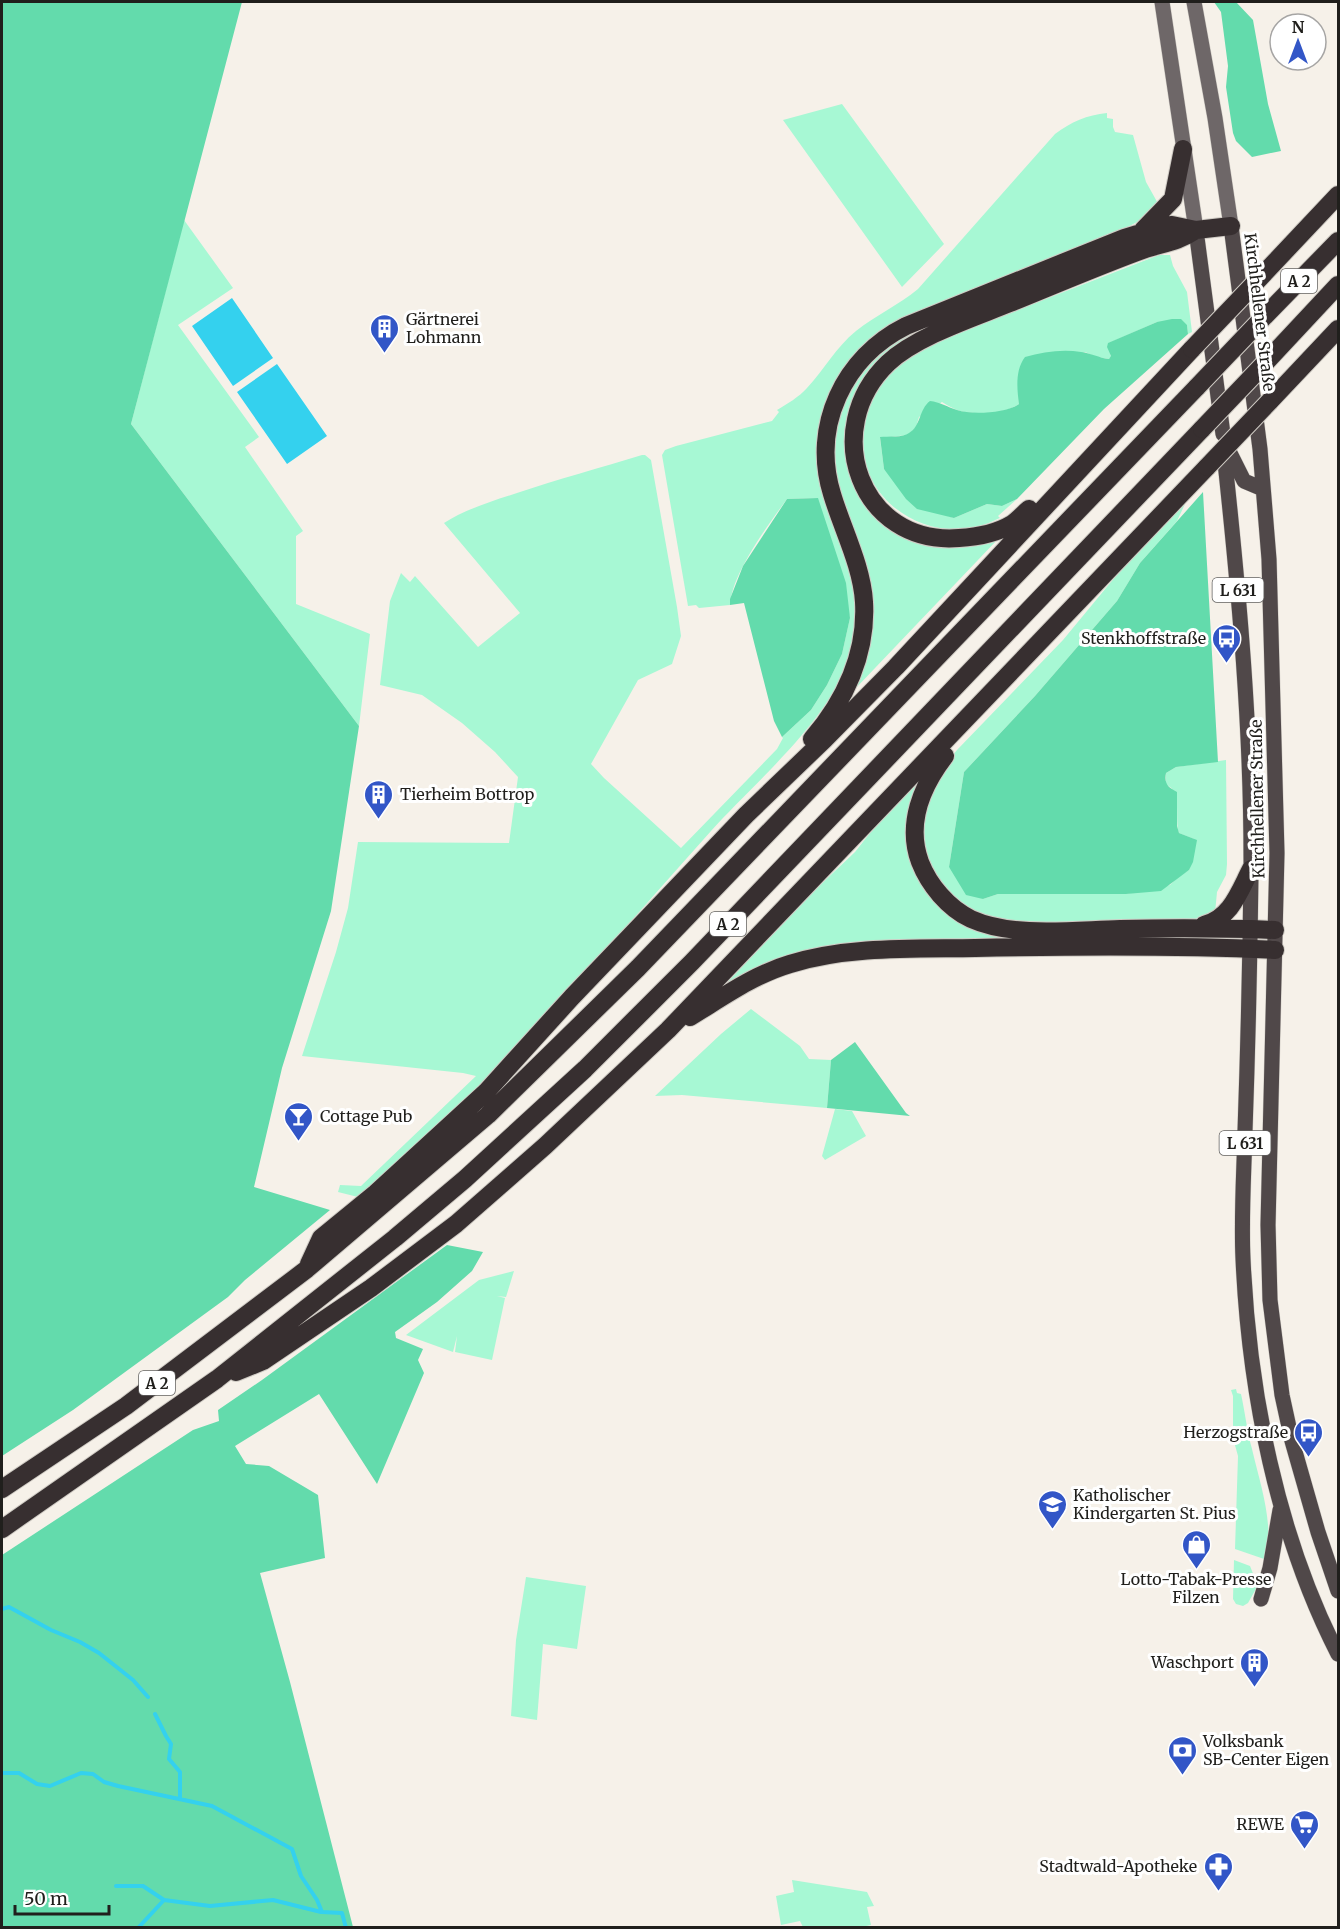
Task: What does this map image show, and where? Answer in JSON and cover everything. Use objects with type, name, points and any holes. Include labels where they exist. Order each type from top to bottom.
[{"type":"highway","points":[[1141,233],[1173,199],[1183,149]]},
{"type":"highway","points":[[307,1269],[321,1238],[376,1193],[486,1092],[572,997],[746,815],[896,667],[1338,195]]},
{"type":"highway","points":[[746,815],[820,730],[856,668],[862,644],[865,624],[861,581],[831,492],[826,470],[828,430],[833,406],[845,381],[880,342],[894,332],[999,287],[1163,226],[1172,225],[1196,230],[1230,226]]},
{"type":"highway","points":[[1103,445],[1011,525],[967,538],[944,540],[922,536],[902,527],[884,514],[870,498],[861,482],[856,463],[854,430],[856,416],[876,376],[889,362],[908,348],[970,319],[1139,251],[1183,239],[1196,230]]},
{"type":"highway","name":"A 2","points":[[2,1489],[126,1406],[307,1269],[488,1115],[639,968],[1338,240]]},
{"type":"highway","name":"A 2","points":[[2,1529],[217,1379],[422,1216],[585,1069],[822,827],[1338,285]]},
{"type":"highway","points":[[217,1379],[263,1361],[371,1288],[446,1231],[545,1146],[668,1030],[1338,330]]},
{"type":"highway","points":[[999,686],[990,708],[946,754],[935,769],[918,808],[915,833],[918,854],[927,876],[945,900],[972,919],[1016,929],[1044,931],[1196,928],[1275,930]]},
{"type":"highway","points":[[1196,928],[1215,922],[1228,912],[1251,869]]},
{"type":"highway","points":[[668,1030],[746,982],[767,972],[832,954],[894,950],[1110,945],[1275,950]]},
{"type":"main road","points":[[1162,2],[1223,434]]},
{"type":"main road","name":"Kirchhellener Straße","points":[[1194,2],[1215,118],[1230,226],[1260,449],[1257,487],[1269,559],[1277,853],[1268,1225],[1270,1300],[1282,1395],[1292,1441],[1318,1532],[1338,1591]]},
{"type":"main road","name":"Kirchhellener Straße","points":[[1257,487],[1240,475],[1227,452],[1244,665],[1251,869],[1243,1256],[1250,1357],[1281,1504],[1312,1598],[1338,1654]]},
{"type":"main road","points":[[1261,1599],[1270,1568],[1281,1504]]},
{"type":"green space","points":[[2,2],[242,2],[131,424],[359,726],[331,911],[282,1068],[254,1187],[330,1210],[245,1280],[228,1297],[73,1410],[2,1456]]},
{"type":"green space","points":[[1214,2],[1236,2],[1253,20],[1268,104],[1281,151],[1252,157],[1236,141],[1226,87],[1228,66],[1221,12]]},
{"type":"green space","points":[[842,104],[944,244],[902,287],[783,120]]},
{"type":"green space","points":[[1107,113],[1107,118],[1113,119],[1115,132],[1133,135],[1146,182],[1160,207],[1152,214],[1109,237],[895,326],[825,412],[853,578],[857,619],[854,646],[845,672],[814,721],[711,831],[554,1008],[456,1111],[362,1198],[338,1192],[340,1185],[361,1186],[476,1076],[302,1056],[348,908],[358,842],[509,843],[518,777],[495,752],[462,723],[422,695],[380,685],[390,601],[401,573],[410,582],[415,576],[478,647],[520,613],[444,523],[479,506],[548,483],[642,455],[651,460],[681,636],[672,664],[638,680],[591,764],[681,848],[777,749],[782,737],[811,710],[827,685],[842,654],[850,618],[817,498],[787,499],[744,564],[732,592],[730,605],[699,608],[696,605],[688,606],[662,455],[665,450],[676,446],[772,421],[779,412],[777,410],[804,391],[849,337],[918,289],[1055,134],[1080,120]]},
{"type":"green space","points":[[184,220],[233,288],[178,325],[259,437],[245,447],[303,531],[296,536],[296,604],[370,634],[359,726],[131,424]]},
{"type":"green space","points":[[1159,255],[1170,255],[1173,266],[1187,292],[1192,332],[1188,334],[1187,325],[1157,322],[1109,343],[1111,357],[1109,359],[1085,352],[1018,376],[1019,404],[1006,410],[974,413],[960,411],[942,402],[919,417],[916,427],[908,435],[880,438],[884,469],[948,516],[954,518],[987,504],[1002,506],[1017,499],[998,516],[1000,518],[965,529],[944,529],[924,524],[905,515],[890,503],[877,488],[867,470],[862,450],[862,429],[877,388],[894,368],[918,353],[966,330]]},
{"type":"green space","points":[[957,312],[920,334],[847,427],[890,524],[998,539],[855,689],[865,655],[836,489],[833,440],[846,394],[869,362],[898,339]]},
{"type":"green space","points":[[1181,319],[1187,325],[1188,334],[1104,409],[1017,499],[1002,506],[987,504],[954,518],[917,509],[906,499],[884,469],[880,437],[909,433],[916,426],[926,404],[930,401],[971,412],[998,411],[1013,407],[1019,404],[1018,374],[1025,357],[1046,352],[1067,351],[1109,359],[1111,356],[1107,347],[1108,343],[1157,322]]},
{"type":"green space","points":[[1203,492],[1218,762],[1176,767],[1166,773],[1167,785],[1177,792],[1179,833],[1197,840],[1193,862],[1189,870],[1161,891],[1126,894],[998,894],[983,899],[966,895],[949,867],[964,772],[1035,696],[1117,601],[1140,563]]},
{"type":"green space","points":[[818,498],[846,583],[850,618],[842,654],[827,685],[811,710],[782,737],[774,721],[744,603],[730,605],[730,599],[743,566],[787,499]]},
{"type":"green space","points":[[1185,504],[1177,521],[1140,563],[1117,601],[1035,696],[964,772],[949,867],[983,899],[998,894],[1126,894],[1170,885],[1189,870],[1194,839],[1179,833],[1175,794],[1166,784],[1166,773],[1176,767],[1226,760],[1227,864],[1226,875],[1217,892],[1215,913],[1192,920],[1031,924],[985,918],[947,893],[924,853],[923,812],[947,762],[957,750],[1063,640],[1125,565]]},
{"type":"green space","points":[[919,780],[909,842],[968,924],[1215,933],[1214,942],[1126,937],[873,944],[719,989],[797,907],[855,852],[885,814]]},
{"type":"green space","points":[[751,1009],[800,1046],[809,1059],[831,1060],[827,1108],[682,1095],[655,1096],[721,1034]]},
{"type":"green space","points":[[855,1042],[910,1116],[827,1108],[831,1060]]},
{"type":"green space","points":[[835,1109],[852,1111],[866,1136],[825,1160],[822,1156]]},
{"type":"green space","points":[[447,1245],[483,1252],[472,1271],[437,1302],[395,1332],[396,1338],[423,1349],[418,1360],[424,1373],[377,1484],[319,1394],[235,1446],[246,1464],[269,1466],[318,1495],[325,1558],[260,1573],[353,1927],[2,1927],[2,1555],[193,1430],[219,1421],[218,1410]]},
{"type":"green space","points":[[514,1271],[506,1297],[497,1296],[505,1298],[492,1360],[455,1352],[457,1336],[453,1352],[406,1335],[479,1280]]},
{"type":"green space","points":[[1236,1389],[1237,1393],[1241,1394],[1265,1504],[1268,1531],[1267,1560],[1235,1549],[1238,1456],[1233,1438],[1231,1390]]},
{"type":"green space","points":[[1234,1560],[1250,1566],[1257,1587],[1248,1603],[1243,1606],[1236,1604],[1233,1599]]},
{"type":"green space","points":[[526,1577],[586,1586],[577,1649],[543,1644],[537,1720],[511,1716],[516,1640]]},
{"type":"green space","points":[[792,1880],[867,1892],[874,1906],[867,1907],[871,1925],[857,1928],[803,1927],[800,1921],[781,1925],[776,1896],[794,1892]]},
{"type":"water","points":[[232,298],[273,358],[233,386],[192,326]]},
{"type":"water","points":[[277,364],[327,436],[287,464],[237,392]]},
{"type":"waterway","points":[[2,1609],[9,1607],[99,1653],[133,1680],[148,1697]]},
{"type":"waterway","points":[[155,1714],[171,1744],[169,1759],[180,1772],[180,1798]]},
{"type":"waterway","points":[[2,1773],[19,1773],[37,1784],[50,1786],[81,1773],[93,1774],[104,1782],[118,1786],[212,1806],[292,1849],[301,1876],[322,1912],[342,1913],[346,1928]]},
{"type":"waterway","points":[[116,1886],[143,1886],[164,1900]]},
{"type":"waterway","points":[[138,1928],[164,1900],[210,1906],[273,1900],[321,1912]]},
{"type":"place","name":"Gärtnerei Lohmann","points":[[385,354]]},
{"type":"place","name":"Stenkhoffstraße","points":[[1227,664]]},
{"type":"place","name":"Tierheim Bottrop","points":[[379,820]]},
{"type":"place","name":"Cottage Pub","points":[[299,1142]]},
{"type":"place","name":"Herzogstraße","points":[[1309,1458]]},
{"type":"place","name":"Katholischer Kindergarten St. Pius","points":[[1052,1530]]},
{"type":"place","name":"Lotto-Tabak-Presse Filzen","points":[[1196,1570]]},
{"type":"place","name":"Waschport","points":[[1255,1688]]},
{"type":"place","name":"Volksbank SB-Center Eigen","points":[[1182,1776]]},
{"type":"place","name":"REWE","points":[[1305,1850]]},
{"type":"place","name":"Stadtwald-Apotheke","points":[[1218,1892]]}]
